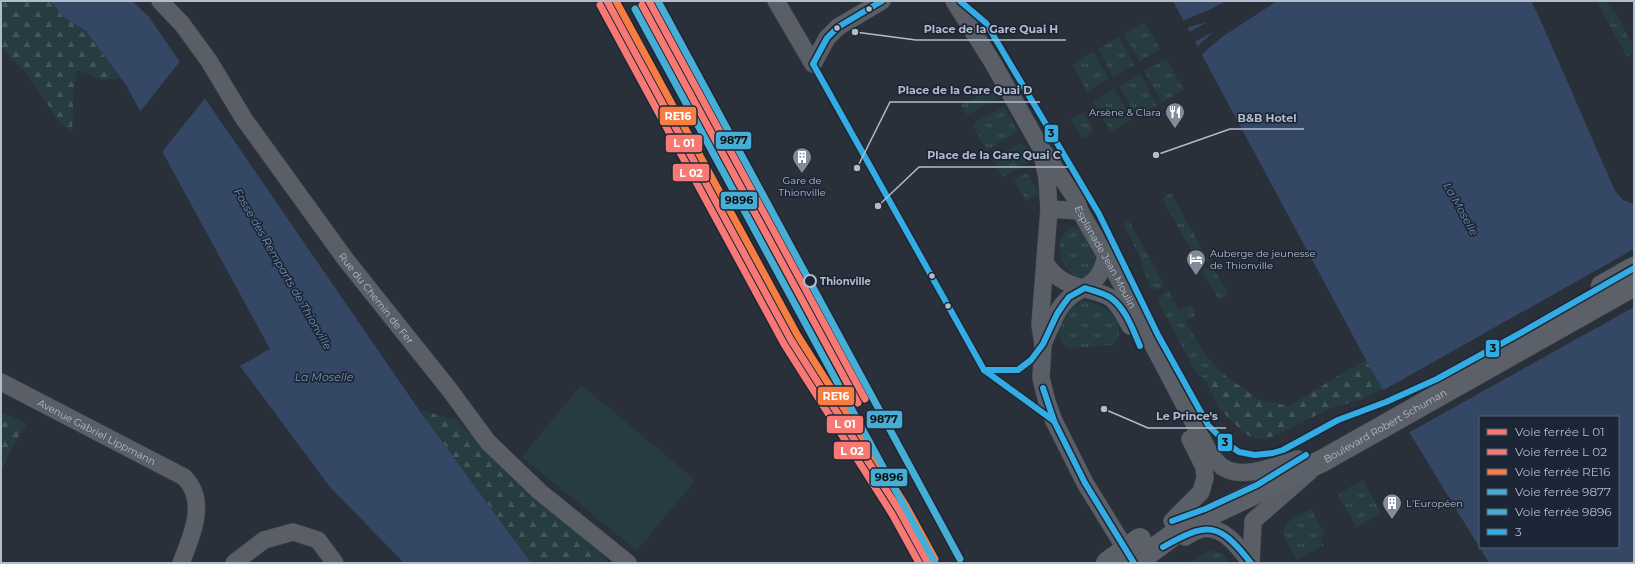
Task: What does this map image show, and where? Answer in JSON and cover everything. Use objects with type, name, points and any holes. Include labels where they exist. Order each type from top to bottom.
[{"type":"main road","name":"Boulevard Robert Schuman","points":[[1107,563],[1322,461],[1375,422],[1634,268]]},
{"type":"main road","name":"Boulevard Robert Schuman","points":[[1136,549],[1172,521],[1205,509],[1257,485],[1325,444],[1375,422],[1634,285]]},
{"type":"street","name":"Rue du Chemin de Fer","points":[[160,1],[182,24],[209,61],[244,119],[346,260],[449,389],[488,442],[540,492],[628,563]]},
{"type":"street","points":[[776,1],[813,64],[828,38],[838,27],[882,1]]},
{"type":"street","name":"Esplanade Jean Moulin","points":[[954,1],[993,63],[1041,148],[1076,199],[1080,211],[1106,255],[1194,424],[1209,452],[1217,463],[1225,469],[1238,472],[1253,472],[1298,459]]},
{"type":"street","name":"Esplanade Jean Moulin","points":[[1041,148],[1047,178],[1050,209],[1040,325],[1043,344],[1041,378],[1045,396],[1054,421],[1085,483],[1136,549]]},
{"type":"street","points":[[1050,209],[1080,211]]},
{"type":"street","points":[[1085,288],[1097,279],[1104,267],[1106,255]]},
{"type":"street","name":"Esplanade Jean Moulin","points":[[1046,264],[1052,274],[1066,283],[1102,293],[1112,298],[1122,311],[1204,467],[1202,492],[1172,521]]},
{"type":"street","name":"Esplanade Jean Moulin","points":[[1043,344],[1063,304],[1069,297],[1085,288]]},
{"type":"street","name":"Avenue Gabriel Lippmann","points":[[1,382],[184,477],[191,484],[195,492],[196,516],[194,530],[181,563]]},
{"type":"street","points":[[1251,563],[1253,521],[1322,461]]},
{"type":"street","points":[[1136,549],[1202,529],[1211,530],[1226,535],[1251,563]]},
{"type":"street","points":[[234,563],[264,540],[293,532],[318,540],[335,563]]},
{"type":"green space","points":[[1,1],[50,1],[65,18],[86,31],[120,78],[103,80],[78,70],[74,85],[72,132],[62,125],[24,71],[1,48]]},
{"type":"green space","points":[[1597,1],[1606,1],[1620,21],[1634,48],[1634,53],[1627,57]]},
{"type":"green space","points":[[1145,22],[1160,49],[1139,62],[1124,34]]},
{"type":"green space","points":[[1119,37],[1134,65],[1113,77],[1098,49]]},
{"type":"green space","points":[[1093,52],[1109,79],[1087,92],[1072,64]]},
{"type":"green space","points":[[1166,59],[1184,90],[1162,102],[1144,71]]},
{"type":"green space","points":[[1140,74],[1157,105],[1137,117],[1119,86]]},
{"type":"green space","points":[[993,88],[999,97],[967,115],[961,105]]},
{"type":"green space","points":[[1114,89],[1132,120],[1111,132],[1093,101]]},
{"type":"green space","points":[[1004,106],[1018,132],[987,150],[972,124]]},
{"type":"green space","points":[[1084,112],[1094,131],[1082,139],[1071,119]]},
{"type":"green space","points":[[1023,142],[1034,160],[1003,177],[992,159]]},
{"type":"green space","points":[[1027,173],[1039,194],[1026,201],[1014,180]]},
{"type":"green space","points":[[1171,193],[1209,261],[1200,266],[1162,198]]},
{"type":"green space","points":[[1129,221],[1165,286],[1157,290],[1151,290],[1138,253],[1123,224]]},
{"type":"green space","points":[[1074,226],[1081,230],[1097,261],[1094,272],[1081,278],[1073,274],[1067,268],[1062,261],[1060,253],[1062,237],[1066,231]]},
{"type":"green space","points":[[1212,266],[1228,294],[1219,300],[1202,271]]},
{"type":"green space","points":[[1168,290],[1179,311],[1191,305],[1195,312],[1195,316],[1185,321],[1200,347],[1219,371],[1204,376],[1205,381],[1196,372],[1158,301],[1160,295]]},
{"type":"green space","points":[[1086,301],[1099,305],[1110,312],[1118,322],[1119,335],[1117,341],[1112,345],[1069,348],[1062,342],[1059,335],[1059,328],[1065,313],[1078,303]]},
{"type":"green space","points":[[1366,360],[1383,389],[1358,401],[1333,407],[1270,438],[1255,439],[1244,433],[1219,408],[1203,376],[1219,371],[1259,400],[1290,406]]},
{"type":"green space","points":[[581,385],[695,480],[637,551],[522,457]]},
{"type":"green space","points":[[419,410],[456,420],[610,563],[531,563]]},
{"type":"green space","points":[[1,412],[26,423],[1,469]]},
{"type":"green space","points":[[1363,480],[1381,513],[1356,527],[1338,494]]},
{"type":"green space","points":[[1311,509],[1325,534],[1320,538],[1324,545],[1297,560],[1286,540],[1284,528],[1292,520]]},
{"type":"green space","points":[[1211,550],[1224,554],[1229,563],[1188,563]]},
{"type":"water","name":"La Moselle","points":[[50,1],[132,1],[149,17],[419,410],[531,563],[404,563],[330,487],[240,366],[270,349],[126,85],[86,31],[65,18]]},
{"type":"water","points":[[1173,1],[1531,1],[1615,191],[1623,200],[1633,204],[1634,206],[1634,563],[1489,563],[1480,548],[1619,548],[1619,416],[1479,416],[1479,547],[1373,373]]},
{"type":"pier","points":[[1226,1],[1277,1],[1222,37],[1200,56],[1196,48],[1213,32],[1193,43],[1188,33],[1207,22],[1185,28],[1182,21]]},
{"type":"pier","points":[[181,60],[207,96],[161,153],[139,113]]},
{"type":"pier","points":[[1634,249],[1634,307],[1408,433],[1382,391]]},
{"type":"transit line","points":[[607,1],[791,340],[899,510],[928,563]]},
{"type":"transit line","points":[[649,1],[865,399]]},
{"type":"transit line","name":"3","points":[[813,64],[827,38],[838,27],[882,1]]},
{"type":"transit line","name":"3","points":[[960,1],[986,23],[1099,214],[1158,335],[1208,425],[1226,443],[1239,452],[1255,455],[1283,450],[1338,420],[1386,402],[1437,379],[1634,268]]},
{"type":"transit line","points":[[600,5],[784,344],[892,514],[919,563]]},
{"type":"transit line","points":[[642,5],[858,403]]},
{"type":"transit line","name":"3","points":[[813,64],[984,370],[1054,421]]},
{"type":"transit line","name":"3","points":[[984,370],[1018,370],[1031,360],[1043,344],[1057,314],[1063,305],[1069,297],[1085,288],[1099,292],[1111,298],[1121,308],[1140,346]]},
{"type":"transit line","name":"3","points":[[1043,388],[1054,421],[1085,483],[1134,563]]},
{"type":"transit line","name":"3","points":[[1172,521],[1205,509],[1257,485],[1306,455]]},
{"type":"transit line","name":"3","points":[[1163,547],[1191,533],[1202,530],[1212,530],[1221,533],[1230,539],[1251,563]]},
{"type":"rail line","name":"RE16","points":[[616,1],[798,336],[906,506],[935,559]]},
{"type":"rail line","name":"9877","points":[[658,1],[960,559]]},
{"type":"rail line","name":"9896","points":[[635,9],[935,563]]},
{"type":"place","name":"Place de la Gare Quai H","points":[[855,32]]},
{"type":"place","name":"Arsène & Clara","points":[[1175,129]]},
{"type":"place","name":"B&B Hotel","points":[[1156,155]]},
{"type":"place","name":"Place de la Gare Quai D","points":[[857,168]]},
{"type":"place","name":"Gare de Thionville","points":[[802,174]]},
{"type":"place","name":"Place de la Gare Quai C","points":[[878,206]]},
{"type":"place","name":"Auberge de jeunesse de Thionville","points":[[1196,276]]},
{"type":"place","name":"Thionville","points":[[810,281]]},
{"type":"place","name":"Le Prince's","points":[[1104,409]]},
{"type":"place","name":"L'Européen","points":[[1392,520]]},
{"type":"water label","name":"Fosse des Remparts de Thionville","points":[[283,269]]}]
